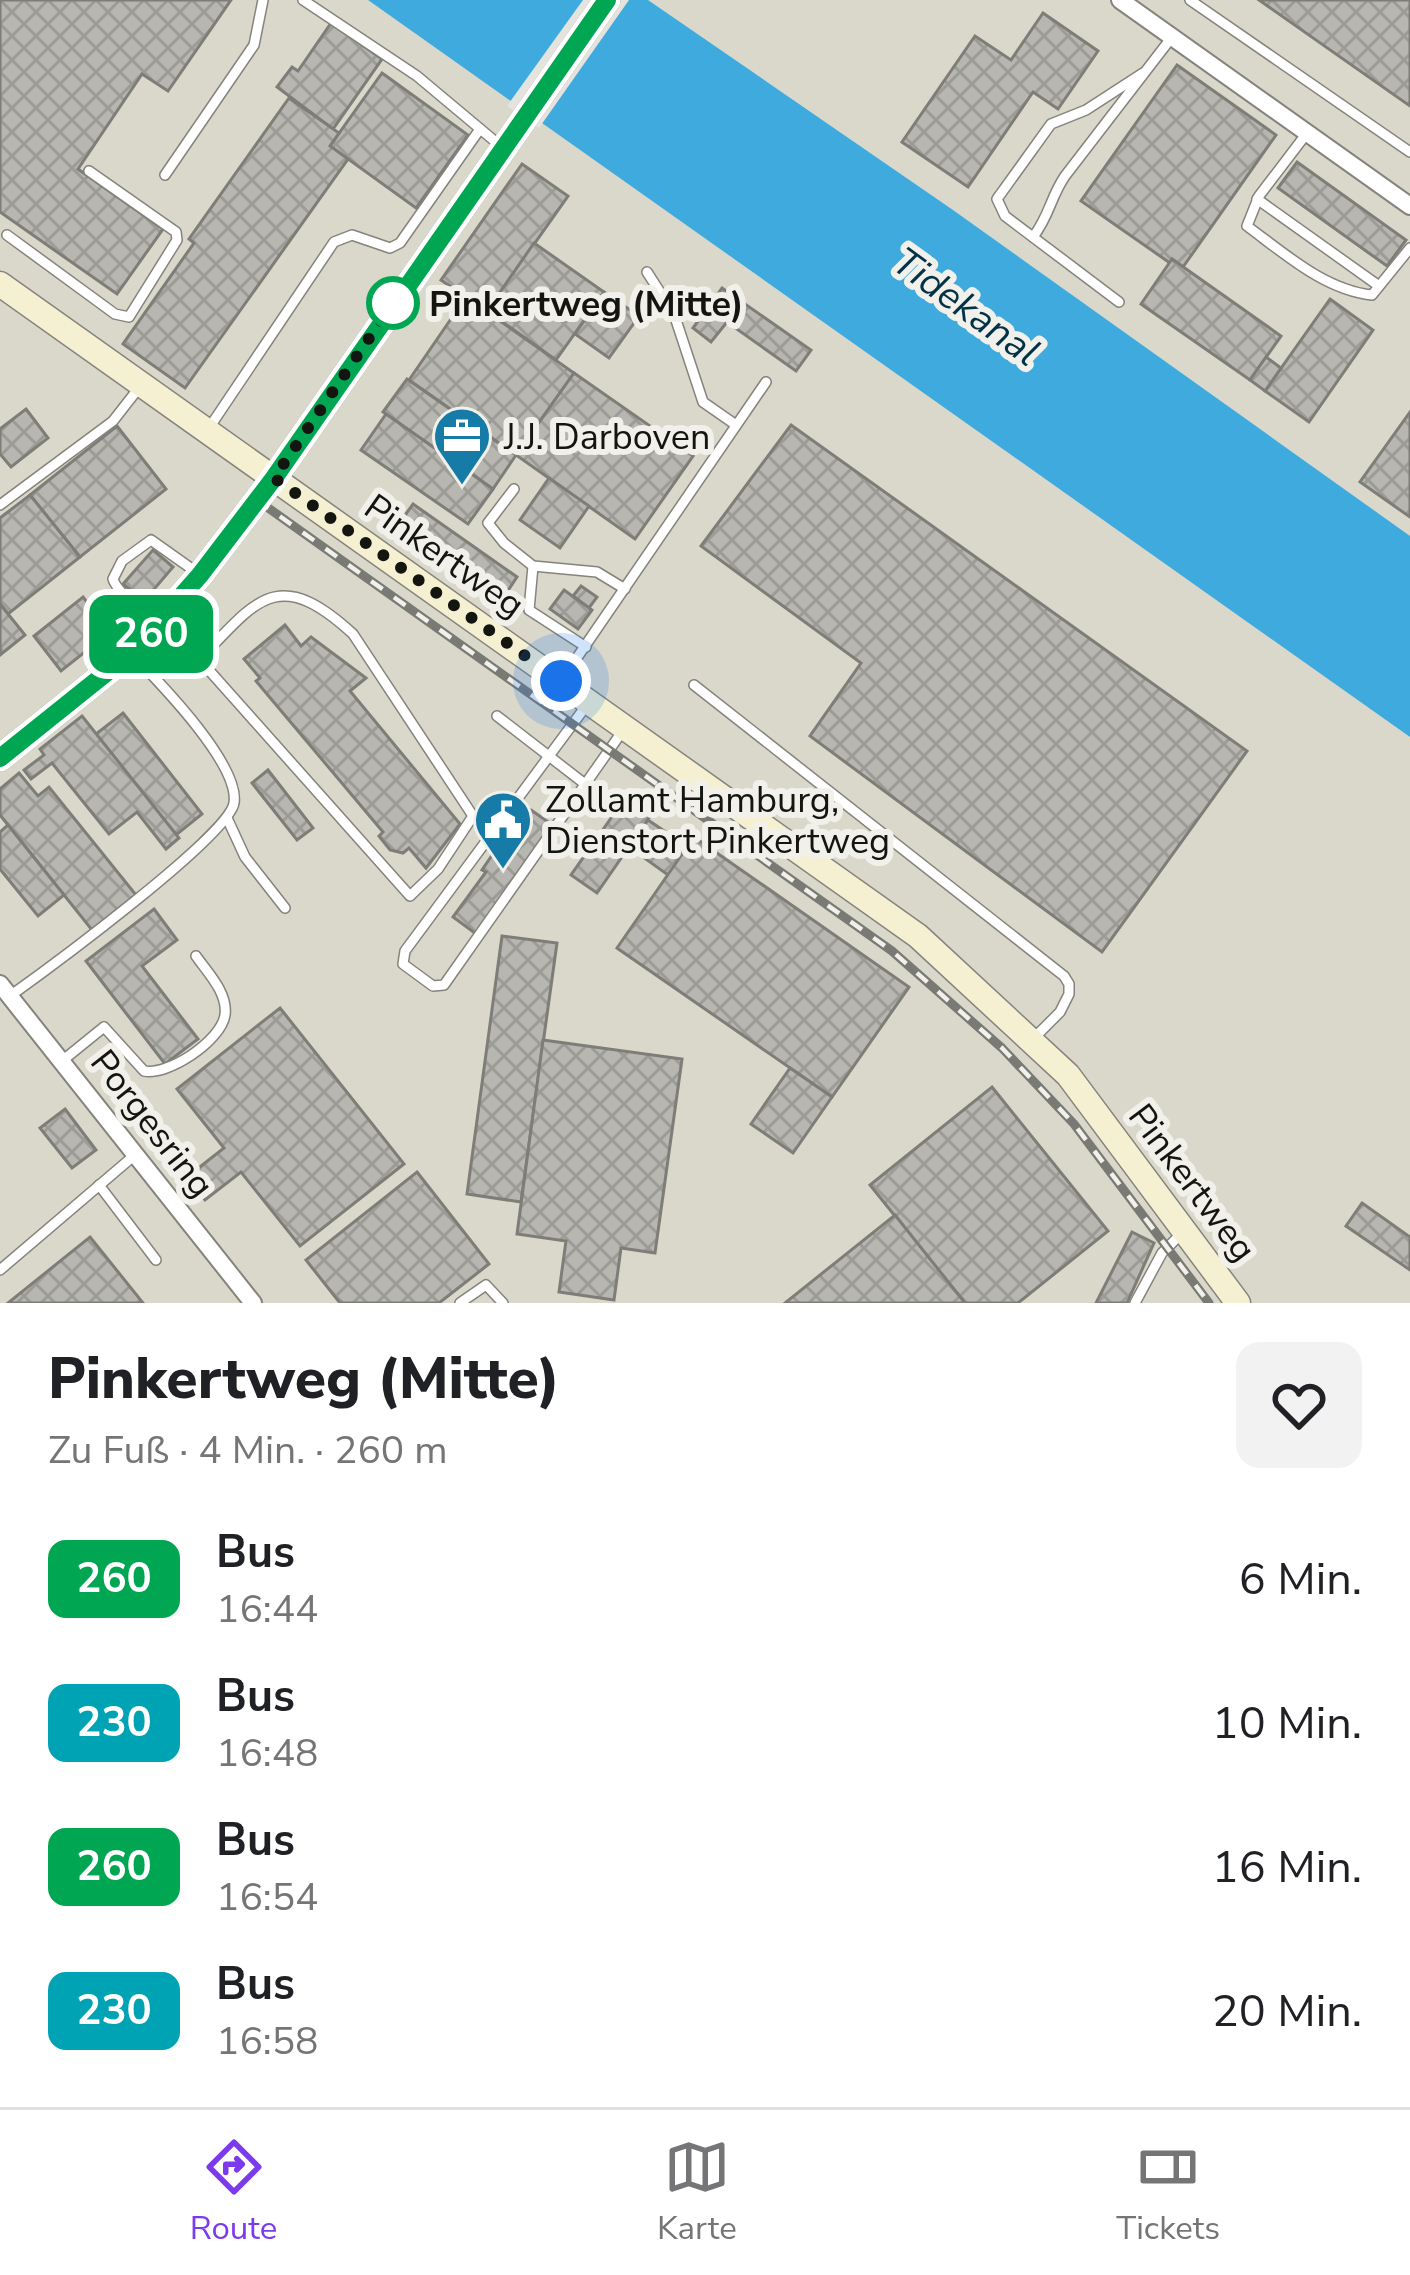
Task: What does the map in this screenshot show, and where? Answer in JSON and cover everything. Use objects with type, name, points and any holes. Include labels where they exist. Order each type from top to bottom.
[{"type":"street","points":[[0,758],[131,653],[200,575],[274,478],[607,0]]},
{"type":"street","points":[[1120,0],[1410,206]]},
{"type":"street","name":"Pinkertweg","points":[[0,284],[918,936],[1068,1075],[1238,1303]]},
{"type":"street","name":"Porgesring","points":[[5,990],[253,1303]]},
{"type":"lane","points":[[165,175],[254,45],[263,0]]},
{"type":"lane","points":[[303,0],[417,76],[480,129],[509,138]]},
{"type":"lane","points":[[1190,0],[1410,152]]},
{"type":"lane","points":[[1033,237],[1050,215],[1064,176],[1172,37]]},
{"type":"lane","points":[[1119,302],[998,207],[1000,191],[1051,124],[1086,110],[1143,74]]},
{"type":"lane","points":[[207,430],[334,242],[352,235],[391,248],[400,243],[480,129]]},
{"type":"lane","points":[[1306,133],[1257,199],[1247,226],[1341,289],[1372,295],[1410,248]]},
{"type":"lane","points":[[2,237],[115,314],[128,317],[177,240],[176,232],[89,171]]},
{"type":"lane","points":[[1257,199],[1379,286]]},
{"type":"lane","points":[[646,272],[674,314],[703,402],[736,425]]},
{"type":"lane","points":[[561,681],[766,382]]},
{"type":"lane","points":[[0,505],[113,421],[141,384]]},
{"type":"lane","points":[[514,489],[488,524],[504,543],[533,566],[598,572],[625,589]]},
{"type":"lane","points":[[198,661],[251,606],[272,594],[293,596],[334,616],[352,634],[473,816],[438,868],[410,896],[198,661],[115,587],[114,570],[147,541],[155,541],[200,575]]},
{"type":"lane","points":[[533,566],[529,610],[586,646]]},
{"type":"lane","points":[[5,990],[133,903],[227,818],[234,803],[230,778],[188,716],[131,653]]},
{"type":"lane","points":[[694,685],[1064,976],[1069,984],[1066,1003],[1032,1040]]},
{"type":"lane","points":[[590,701],[405,951],[403,964],[434,986],[444,986],[625,727]]},
{"type":"lane","points":[[497,716],[585,784]]},
{"type":"lane","points":[[227,818],[245,857],[285,908]]},
{"type":"lane","points":[[62,1061],[104,1027],[144,1071],[168,1071],[191,1054],[219,1030],[225,1018],[218,986],[196,956]]},
{"type":"lane","points":[[0,1270],[136,1154]]},
{"type":"lane","points":[[99,1185],[156,1260]]},
{"type":"lane","points":[[1135,1303],[1162,1253],[1185,1230]]},
{"type":"lane","points":[[460,1303],[486,1285],[503,1303]]},
{"type":"shaded area","points":[[0,0],[368,0],[1410,737],[1410,1303],[0,1303]]},
{"type":"shaded area","points":[[648,0],[1410,0],[1410,536],[953,210]]},
{"type":"water","name":"Tidekanal","points":[[368,0],[648,0],[953,210],[1410,536],[1410,737]]},
{"type":"pier","points":[[583,0],[629,0],[539,128],[507,106]]},
{"type":"building","points":[[0,0],[231,0],[168,91],[142,74],[78,169],[163,229],[117,294],[0,212]]},
{"type":"building","points":[[1259,0],[1410,0],[1410,106]]},
{"type":"building","points":[[1043,13],[1098,51],[1058,109],[1033,92],[968,187],[902,142],[975,36],[1011,60]]},
{"type":"building","points":[[331,23],[382,59],[333,129],[277,87],[292,67],[298,71]]},
{"type":"building","points":[[1177,65],[1276,135],[1183,267],[1172,259],[1170,263],[1081,201]]},
{"type":"building","points":[[382,73],[468,135],[416,208],[330,146]]},
{"type":"building","points":[[289,98],[339,133],[330,146],[348,159],[185,388],[123,344],[194,243],[189,239]]},
{"type":"building","points":[[1297,162],[1406,240],[1387,266],[1278,188]]},
{"type":"building","points":[[522,164],[568,196],[487,311],[441,280]]},
{"type":"building","points":[[534,243],[604,292],[556,360],[487,311]]},
{"type":"building","points":[[1172,259],[1281,336],[1250,380],[1141,304]]},
{"type":"building","points":[[722,288],[811,350],[796,371],[727,322],[711,342],[693,328]]},
{"type":"building","points":[[604,292],[639,316],[609,358],[575,334]]},
{"type":"building","points":[[466,297],[574,373],[516,455],[409,380]]},
{"type":"building","points":[[1330,299],[1373,330],[1309,422],[1265,391]]},
{"type":"building","points":[[1266,357],[1281,368],[1265,391],[1250,380]]},
{"type":"building","points":[[574,373],[693,456],[635,539],[516,455]]},
{"type":"building","points":[[407,379],[516,455],[493,489],[383,412]]},
{"type":"building","points":[[26,409],[48,438],[11,467],[0,454],[0,429]]},
{"type":"building","points":[[1410,412],[1410,517],[1360,482]]},
{"type":"building","points":[[386,414],[493,489],[468,524],[361,450]]},
{"type":"building","points":[[791,425],[1247,751],[1102,952],[810,736],[861,663],[701,546]]},
{"type":"building","points":[[117,426],[166,489],[80,557],[30,495]]},
{"type":"building","points":[[549,478],[589,506],[560,548],[520,520]]},
{"type":"building","points":[[30,495],[80,557],[8,614],[0,604],[0,518]]},
{"type":"building","points":[[413,504],[517,577],[501,601],[396,528]]},
{"type":"building","points":[[153,550],[173,567],[144,601],[123,584]]},
{"type":"building","points":[[581,586],[597,597],[589,608],[573,596]]},
{"type":"building","points":[[564,590],[592,610],[578,629],[550,609]]},
{"type":"building","points":[[83,597],[110,632],[61,671],[34,636]]},
{"type":"building","points":[[0,604],[25,635],[0,655]]},
{"type":"building","points":[[285,625],[301,646],[311,637],[366,678],[350,691],[460,824],[426,868],[409,848],[403,853],[390,850],[379,836],[383,832],[256,681],[260,678],[244,659]]},
{"type":"building","points":[[123,713],[202,814],[176,835],[96,734]]},
{"type":"building","points":[[82,716],[179,838],[166,849],[137,812],[109,834],[52,763],[31,779],[24,770],[44,755],[40,749]]},
{"type":"building","points":[[268,770],[313,828],[297,840],[252,783]]},
{"type":"building","points":[[19,773],[38,796],[49,787],[136,895],[92,930],[0,815],[0,789]]},
{"type":"building","points":[[628,794],[653,812],[597,893],[571,875]]},
{"type":"building","name":"Zollamt Hamburg, Dienstort Pinkertweg","points":[[531,810],[554,826],[476,934],[453,917],[486,872],[482,870],[495,851],[499,854]]},
{"type":"building","points":[[648,820],[688,847],[668,875],[629,847]]},
{"type":"building","points":[[8,825],[64,895],[38,916],[0,869],[0,832]]},
{"type":"building","points":[[694,837],[909,987],[832,1097],[617,948]]},
{"type":"building","points":[[154,909],[177,940],[142,966],[198,1039],[165,1064],[86,961]]},
{"type":"building","points":[[502,936],[557,943],[521,1202],[467,1194]]},
{"type":"building","points":[[280,1008],[404,1164],[300,1246],[241,1172],[205,1200],[187,1177],[224,1148],[177,1089]]},
{"type":"building","points":[[543,1040],[682,1059],[655,1253],[621,1248],[614,1300],[559,1292],[566,1241],[517,1234]]},
{"type":"building","points":[[790,1068],[832,1097],[793,1153],[751,1124]]},
{"type":"building","points":[[992,1087],[1108,1231],[1018,1303],[965,1303],[870,1185]]},
{"type":"building","points":[[65,1109],[96,1150],[72,1168],[40,1128]]},
{"type":"building","points":[[417,1172],[489,1264],[439,1303],[340,1303],[306,1260]]},
{"type":"building","points":[[1362,1203],[1410,1237],[1410,1270],[1346,1226]]},
{"type":"building","points":[[895,1215],[965,1303],[785,1303]]},
{"type":"building","points":[[1132,1232],[1154,1243],[1127,1303],[1096,1303]]},
{"type":"building","points":[[90,1237],[143,1303],[8,1303]]},
{"type":"railway","points":[[257,500],[892,951],[1002,1048],[1074,1124],[1209,1303]]},
{"type":"bus line","name":"260","points":[[0,758],[131,653],[200,575],[274,478],[607,0]]},
{"type":"place","name":"Pinkertweg (Mitte)","points":[[393,303]]},
{"type":"place","name":"J.J. Darboven","points":[[462,487]]},
{"type":"place","name":"Zollamt Hamburg, Dienstort Pinkertweg","points":[[503,871]]},
{"type":"route","points":[[393,303],[274,478],[561,681]]}]
